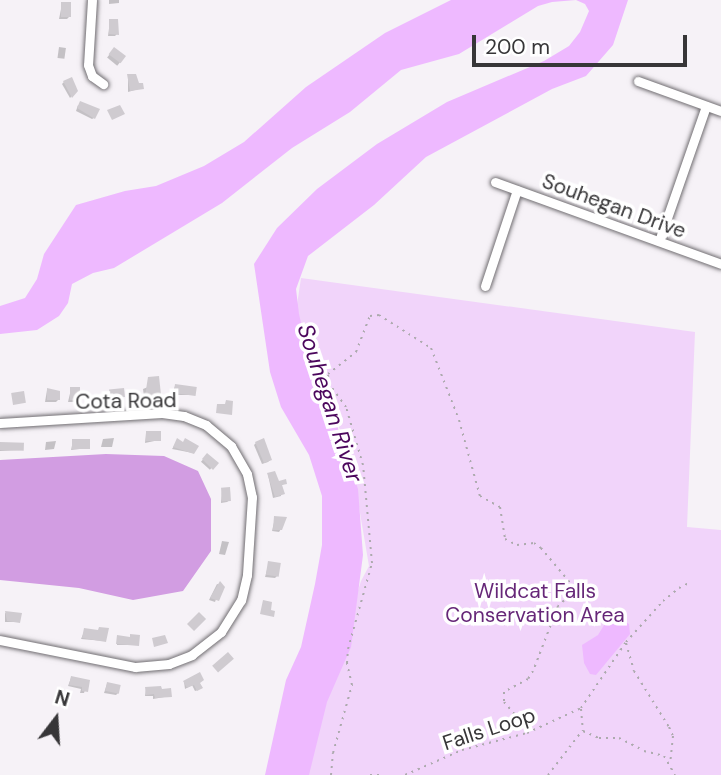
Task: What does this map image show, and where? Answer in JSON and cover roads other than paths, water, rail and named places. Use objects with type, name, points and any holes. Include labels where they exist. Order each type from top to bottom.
[{"type":"street","points":[[92,0],[88,65],[92,76],[103,84]]},
{"type":"street","points":[[638,81],[721,111]]},
{"type":"street","points":[[659,241],[706,106]]},
{"type":"street","name":"Souhegan Drive","points":[[495,182],[721,264]]},
{"type":"street","points":[[485,286],[517,190]]},
{"type":"street","name":"Cota Road","points":[[0,423],[162,413],[184,416],[206,425],[231,446],[247,474],[253,497],[247,575],[241,600],[221,632],[192,655],[169,664],[135,667],[0,640]]},
{"type":"water label","name":"Souhegan River","points":[[330,403]]},
{"type":"park label","name":"Wildcat Falls Conservation Area","points":[[535,603]]}]
